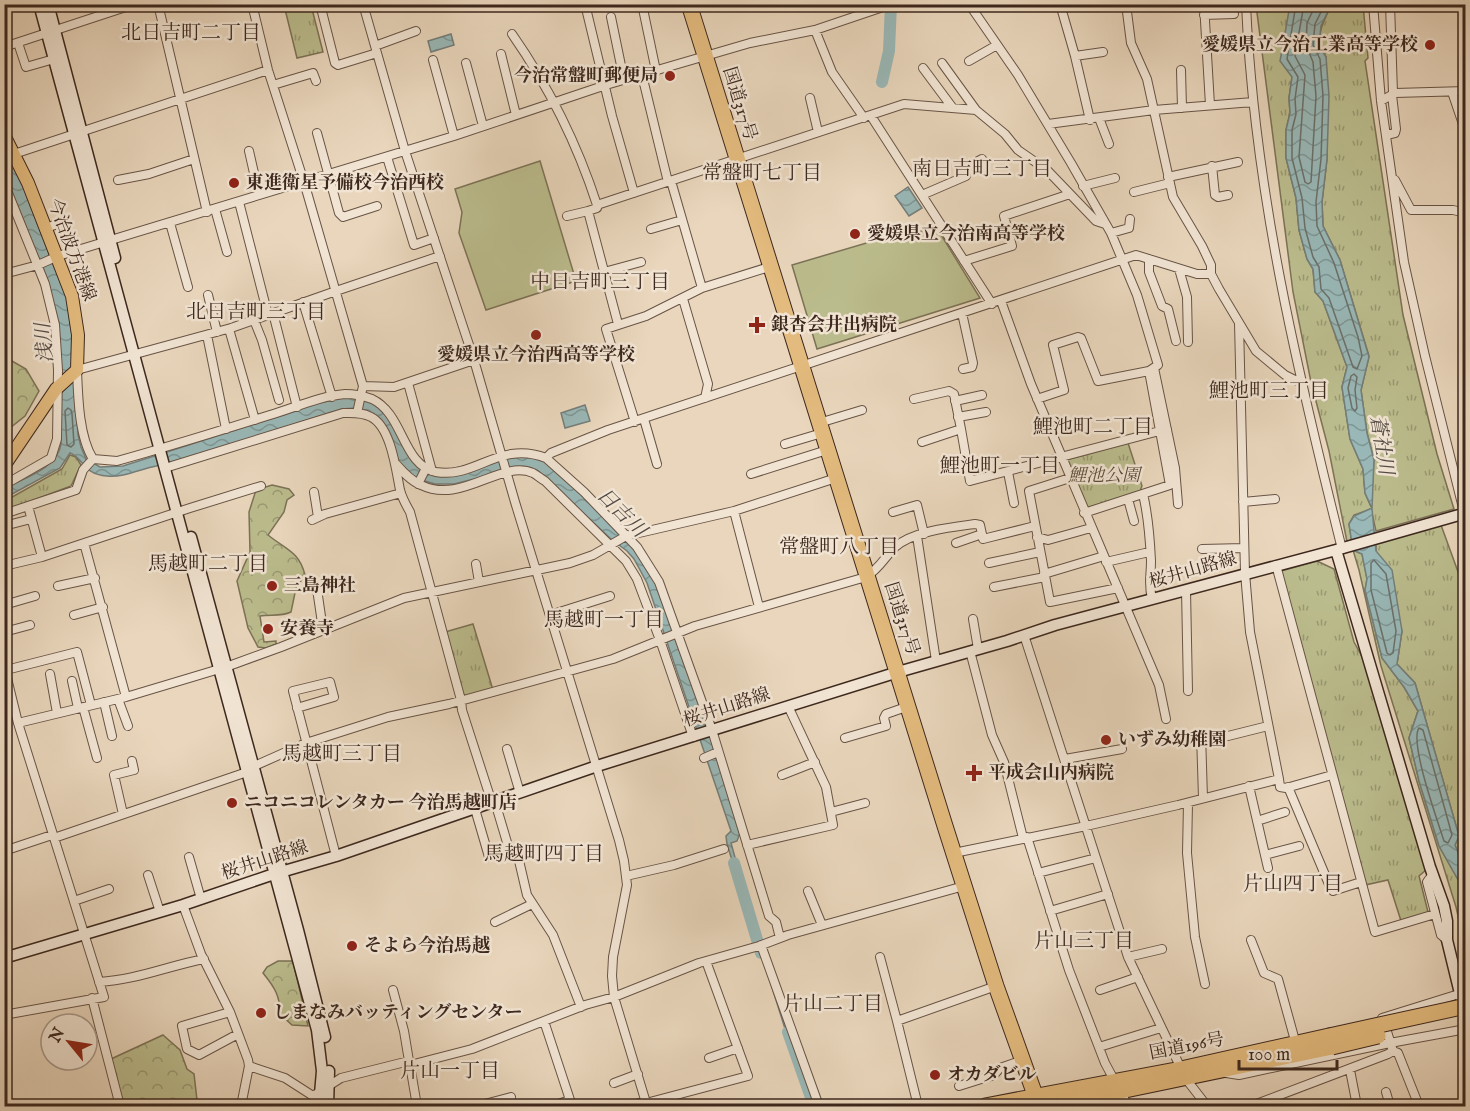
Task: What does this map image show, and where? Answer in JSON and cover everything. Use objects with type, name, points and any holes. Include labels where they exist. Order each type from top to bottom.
[{"type":"highway","name":"国道317号","points":[[688,4],[964,886],[996,986],[1037,1101]]},
{"type":"highway","name":"国道196号","points":[[1331,1042],[1462,1000]]},
{"type":"highway","name":"国道196号","points":[[985,1107],[1037,1101],[1183,1074],[1331,1042],[1466,1017]]},
{"type":"highway","name":"国道196号","points":[[1048,1107],[1117,1086]]},
{"type":"main road","name":"今治波方港線","points":[[4,135],[28,183],[72,296],[78,335],[76,372]]},
{"type":"main road","points":[[4,466],[58,387],[76,372]]},
{"type":"street","points":[[39,4],[51,32],[278,873],[317,1030],[328,1107]]},
{"type":"street","points":[[48,4],[54,60],[78,133]]},
{"type":"street","points":[[4,47],[51,32],[108,9],[135,4]]},
{"type":"street","points":[[158,4],[194,159],[226,252]]},
{"type":"street","points":[[252,4],[268,70],[304,182],[363,386],[357,413]]},
{"type":"street","points":[[320,4],[335,63],[338,65],[416,31]]},
{"type":"street","points":[[363,4],[405,151],[474,360],[501,456],[619,840],[627,885],[612,957],[614,997],[646,1103]]},
{"type":"street","points":[[585,4],[612,116],[634,193]]},
{"type":"street","points":[[642,4],[656,71]]},
{"type":"street","points":[[861,4],[864,13]]},
{"type":"street","points":[[4,274],[454,136],[606,85],[750,43],[815,30],[892,4]]},
{"type":"street","points":[[969,4],[1007,58],[1048,124],[1111,233],[1137,295],[1158,365],[1151,369],[1098,381],[1081,338],[1078,337],[1053,345],[1064,390],[1037,399]]},
{"type":"street","points":[[1060,4],[1076,56],[1090,120]]},
{"type":"street","points":[[1126,4],[1131,43],[1147,79],[1173,197],[1202,246],[1210,265],[1210,274],[1256,351],[1285,375],[1301,383]]},
{"type":"street","points":[[1203,4],[1210,105]]},
{"type":"street","points":[[1246,4],[1253,102],[1265,192],[1301,383],[1342,549],[1447,921],[1447,940],[1466,1017]]},
{"type":"street","points":[[1373,4],[1381,101],[1404,262],[1463,515]]},
{"type":"street","points":[[1386,135],[1395,133],[1396,129],[1390,4]]},
{"type":"street","points":[[1204,15],[1234,14]]},
{"type":"street","points":[[611,17],[624,80]]},
{"type":"street","points":[[815,30],[832,72],[868,117],[922,195],[992,304]]},
{"type":"street","points":[[512,34],[538,71],[554,102],[586,170],[597,205]]},
{"type":"street","points":[[18,43],[26,67],[54,60]]},
{"type":"street","points":[[969,61],[997,45]]},
{"type":"street","points":[[1076,56],[1103,52]]},
{"type":"street","points":[[501,54],[516,115]]},
{"type":"street","points":[[433,60],[454,136]]},
{"type":"street","points":[[466,63],[483,126]]},
{"type":"street","points":[[942,63],[976,110],[1005,134],[1018,150],[1047,170],[1096,221],[1105,224]]},
{"type":"street","points":[[923,68],[952,107]]},
{"type":"street","points":[[14,154],[268,70]]},
{"type":"street","points":[[1181,70],[1182,108]]},
{"type":"street","points":[[273,85],[313,73],[316,81]]},
{"type":"street","points":[[642,75],[670,182],[702,288]]},
{"type":"street","points":[[1381,101],[1393,94],[1466,91]]},
{"type":"street","points":[[1452,92],[1466,133]]},
{"type":"street","points":[[810,98],[818,132]]},
{"type":"street","points":[[1048,124],[1253,102]]},
{"type":"street","points":[[567,216],[588,211],[597,208],[597,205],[904,104],[976,110]]},
{"type":"street","points":[[1099,118],[1109,144]]},
{"type":"street","points":[[317,133],[339,213],[343,217],[376,206]]},
{"type":"street","points":[[249,152],[260,195]]},
{"type":"street","points":[[387,157],[414,245],[434,238]]},
{"type":"street","points":[[118,180],[149,174],[194,159]]},
{"type":"street","points":[[922,195],[966,176],[962,170],[982,159]]},
{"type":"street","points":[[1134,192],[1212,166],[1238,162]]},
{"type":"street","points":[[1212,166],[1215,195],[1218,197],[1228,195]]},
{"type":"street","points":[[1392,176],[1412,210],[1453,210],[1466,213]]},
{"type":"street","points":[[1083,186],[1115,177]]},
{"type":"street","points":[[4,183],[39,264],[51,303],[58,370],[57,439],[51,458],[4,485]]},
{"type":"street","points":[[964,261],[1012,246],[1004,216],[1070,194]]},
{"type":"street","points":[[239,202],[297,407]]},
{"type":"street","points":[[588,211],[618,324]]},
{"type":"street","points":[[1111,233],[1129,228],[1130,219]]},
{"type":"street","points":[[651,230],[682,220]]},
{"type":"street","points":[[44,229],[62,222]]},
{"type":"street","points":[[170,223],[188,287]]},
{"type":"street","points":[[546,458],[551,453],[635,422],[800,365],[1136,255],[1197,274],[1210,274]]},
{"type":"street","points":[[92,459],[86,448],[76,372],[137,353],[230,329],[440,256]]},
{"type":"street","points":[[1149,259],[1149,272],[1162,306],[1168,309],[1176,341]]},
{"type":"street","points":[[604,272],[641,262]]},
{"type":"street","points":[[635,422],[606,329],[646,316],[702,288],[769,267]]},
{"type":"street","points":[[1179,269],[1187,297],[1188,342]]},
{"type":"street","points":[[208,295],[217,332]]},
{"type":"street","points":[[683,299],[708,384],[705,398]]},
{"type":"street","points":[[1001,301],[1037,399],[1159,685],[1166,719]]},
{"type":"street","points":[[303,302],[332,397]]},
{"type":"street","points":[[962,313],[973,363],[972,367],[963,369]]},
{"type":"street","points":[[254,320],[279,400]]},
{"type":"street","points":[[1239,322],[1244,548],[1250,632],[1280,787],[1332,775]]},
{"type":"street","points":[[230,329],[255,420]]},
{"type":"street","points":[[207,335],[226,429]]},
{"type":"street","points":[[363,386],[394,387],[474,360]]},
{"type":"street","points":[[1151,369],[1175,468],[1178,504]]},
{"type":"street","points":[[408,383],[428,469],[418,483]]},
{"type":"street","points":[[915,399],[949,391],[954,394],[970,481],[1164,430]]},
{"type":"street","points":[[92,459],[113,462],[348,394],[376,402],[390,414],[414,457],[428,469],[455,471],[501,456],[522,452],[546,458],[584,492],[626,536],[648,561],[659,582],[718,752],[769,916],[776,922],[780,938]]},
{"type":"street","points":[[955,401],[982,395]]},
{"type":"street","points":[[785,444],[862,410]]},
{"type":"street","points":[[958,417],[986,412]]},
{"type":"street","points":[[168,467],[343,413],[357,413],[372,417],[382,429],[396,464],[401,493],[410,512],[462,710],[493,803],[509,849],[517,852],[527,895],[554,935],[580,1007]]},
{"type":"street","points":[[644,419],[657,464]]},
{"type":"street","points":[[922,442],[961,429]]},
{"type":"street","points":[[1084,513],[1170,485],[1164,430]]},
{"type":"street","points":[[751,474],[827,450]]},
{"type":"street","points":[[6,510],[28,506],[76,490],[83,470],[92,459]]},
{"type":"street","points":[[396,464],[418,483],[434,490],[448,491],[507,472],[533,473],[545,481],[626,561],[637,579],[693,737]]},
{"type":"street","points":[[1008,472],[1014,503]]},
{"type":"street","points":[[18,723],[122,698],[222,668],[404,598],[570,563],[610,546],[626,536],[734,512],[836,478]]},
{"type":"street","points":[[1070,478],[1029,491],[1050,602],[1118,588]]},
{"type":"street","points":[[1457,483],[1466,481]]},
{"type":"street","points":[[4,566],[42,557],[261,486]]},
{"type":"street","points":[[314,492],[315,518],[401,493]]},
{"type":"street","points":[[1143,494],[1151,564],[1148,584],[1152,599]]},
{"type":"street","points":[[1128,499],[1134,521]]},
{"type":"street","points":[[1243,502],[1275,499]]},
{"type":"street","points":[[893,512],[917,505],[936,660]]},
{"type":"street","points":[[28,506],[42,557]]},
{"type":"street","points":[[734,512],[759,607]]},
{"type":"street","name":"桜井山路線","points":[[4,958],[183,905],[336,856],[597,766],[936,660],[1054,625],[1463,515]]},
{"type":"street","points":[[4,526],[31,519]]},
{"type":"street","points":[[4,851],[123,814],[249,769],[306,744],[388,717],[613,659],[676,633],[866,576],[875,571],[896,547],[921,535],[975,524],[980,525],[983,539],[1035,526]]},
{"type":"street","points":[[1037,537],[1048,540],[1091,528]]},
{"type":"street","points":[[956,543],[982,534]]},
{"type":"street","points":[[84,543],[103,608],[128,726]]},
{"type":"street","points":[[1202,549],[1244,548]]},
{"type":"street","points":[[989,563],[1040,552]]},
{"type":"street","points":[[994,587],[1105,559],[1145,553]]},
{"type":"street","points":[[476,564],[479,582]]},
{"type":"street","points":[[1276,565],[1375,932],[1435,914]]},
{"type":"street","points":[[58,586],[95,578]]},
{"type":"street","points":[[317,588],[323,630]]},
{"type":"street","points":[[1186,590],[1188,692]]},
{"type":"street","points":[[4,605],[35,596]]},
{"type":"street","points":[[550,615],[610,596]]},
{"type":"street","points":[[74,615],[103,608]]},
{"type":"street","points":[[973,619],[974,650],[992,735],[1004,762],[1025,838],[1069,970],[1100,1047],[1128,1107]]},
{"type":"street","points":[[4,632],[30,625]]},
{"type":"street","points":[[1024,635],[1128,957],[1183,1074],[1207,1107]]},
{"type":"street","points":[[4,1015],[104,997],[18,723],[5,668],[77,652],[84,707],[97,758]]},
{"type":"street","points":[[50,674],[57,713]]},
{"type":"street","points":[[72,681],[84,707]]},
{"type":"street","points":[[297,708],[334,697],[330,682],[293,691],[297,708],[306,744],[336,856]]},
{"type":"street","points":[[104,702],[112,736]]},
{"type":"street","points":[[747,845],[833,825],[826,787],[788,706]]},
{"type":"street","points":[[845,738],[886,726],[884,718],[886,714],[909,706]]},
{"type":"street","points":[[1228,736],[1268,726]]},
{"type":"street","points":[[1201,734],[1203,798]]},
{"type":"street","points":[[507,749],[520,793]]},
{"type":"street","points":[[1065,759],[1122,749]]},
{"type":"street","points":[[704,758],[718,752]]},
{"type":"street","points":[[123,814],[114,775],[134,770],[132,761]]},
{"type":"street","points":[[782,775],[814,762]]},
{"type":"street","points":[[954,853],[1086,826],[1279,779]]},
{"type":"street","points":[[1248,786],[1268,868]]},
{"type":"street","points":[[1288,787],[1331,889],[1333,891],[1361,882]]},
{"type":"street","points":[[1188,802],[1187,853],[1195,938],[1204,984]]},
{"type":"street","points":[[831,812],[865,803]]},
{"type":"street","points":[[475,809],[489,857]]},
{"type":"street","points":[[1257,821],[1285,812]]},
{"type":"street","points":[[1265,855],[1299,846]]},
{"type":"street","points":[[626,876],[674,865],[724,849]]},
{"type":"street","points":[[189,857],[201,899]]},
{"type":"street","points":[[1038,873],[1096,858]]},
{"type":"street","points":[[1433,874],[1426,882],[1441,935],[1447,940]]},
{"type":"street","points":[[148,875],[160,912]]},
{"type":"street","points":[[249,1066],[285,1078],[313,1096],[341,1078],[472,1049],[706,961],[822,925],[964,886]]},
{"type":"street","points":[[74,901],[109,889]]},
{"type":"street","points":[[808,891],[822,925]]},
{"type":"street","points":[[1050,911],[1108,894]]},
{"type":"street","points":[[495,922],[532,904]]},
{"type":"street","points":[[183,905],[204,959],[230,1012],[249,1066],[241,1107]]},
{"type":"street","points":[[1251,940],[1264,973],[1278,979],[1294,1037]]},
{"type":"street","points":[[758,946],[819,1107]]},
{"type":"street","points":[[1128,957],[1161,950]]},
{"type":"street","points":[[880,957],[918,1107]]},
{"type":"street","points":[[99,982],[122,981],[204,959]]},
{"type":"street","points":[[629,1107],[747,1076],[706,961]]},
{"type":"street","points":[[1100,990],[1138,977]]},
{"type":"street","points":[[897,1021],[996,986]]},
{"type":"street","points":[[393,990],[404,1031],[417,1107]]},
{"type":"street","points":[[92,998],[120,1107]]},
{"type":"street","points":[[1462,1000],[1234,1051],[1217,1067],[1239,1075],[1392,1047],[1466,1029]]},
{"type":"street","points":[[230,1012],[182,1026],[187,1049],[199,1055],[238,1034]]},
{"type":"street","points":[[1383,1017],[1392,1047],[1398,1053],[1419,1107]]},
{"type":"street","points":[[544,1021],[571,1103],[552,1107]]},
{"type":"street","points":[[1100,1047],[1161,1028]]},
{"type":"street","points":[[1251,1107],[1350,1070],[1392,1047]]},
{"type":"street","points":[[709,1058],[738,1048]]},
{"type":"street","points":[[959,1086],[994,1075],[1000,1068],[1023,1060]]},
{"type":"street","points":[[1350,1070],[1357,1107]]},
{"type":"street","points":[[614,1083],[638,1074]]},
{"type":"street","points":[[319,1107],[326,1088]]},
{"type":"street","points":[[1386,1092],[1390,1107]]},
{"type":"street","points":[[477,1107],[511,1097]]},
{"type":"green space","points":[[284,5],[311,5],[323,52],[297,58]]},
{"type":"green space","points":[[1256,5],[1290,5],[1292,77],[1289,98],[1290,113],[1286,130],[1286,158],[1296,198],[1299,230],[1307,259],[1313,269],[1315,292],[1323,301],[1347,367],[1342,387],[1350,439],[1363,469],[1365,493],[1371,507],[1374,460],[1367,433],[1361,390],[1369,356],[1340,260],[1323,226],[1322,202],[1327,159],[1326,57],[1320,42],[1322,24],[1331,5],[1363,5],[1368,58],[1365,61],[1403,315],[1437,454],[1454,509],[1376,531],[1371,509],[1354,515],[1349,524],[1353,550],[1348,547],[1293,292]]},
{"type":"green space","points":[[540,161],[576,281],[486,310],[459,233],[462,212],[455,189]]},
{"type":"green space","points":[[935,225],[980,298],[817,349],[792,265],[907,231],[912,235]]},
{"type":"green space","points":[[5,357],[26,369],[39,391],[25,416],[5,432]]},
{"type":"green space","name":"鯉池公園","points":[[1128,443],[1142,486],[1140,491],[1086,509],[1066,460]]},
{"type":"green space","points":[[70,455],[76,457],[81,465],[71,486],[10,509],[5,501],[62,469]]},
{"type":"green space","points":[[272,485],[289,489],[294,495],[287,500],[284,512],[268,535],[295,555],[305,575],[296,588],[291,612],[260,616],[264,642],[276,641],[276,644],[266,648],[258,647],[248,628],[237,581],[250,552],[249,512],[256,490]]},
{"type":"green space","points":[[1441,525],[1465,591],[1465,870],[1455,845],[1459,836],[1415,683],[1397,664],[1402,631],[1376,551],[1376,544]]},
{"type":"green space","points":[[1353,550],[1362,554],[1367,579],[1365,590],[1382,658],[1404,687],[1418,711],[1409,738],[1419,781],[1439,846],[1465,892],[1465,920],[1463,922],[1465,946],[1456,907],[1381,666]]},
{"type":"green space","points":[[1317,561],[1334,569],[1354,642],[1365,662],[1426,870],[1419,876],[1429,916],[1402,924],[1388,880],[1365,885],[1281,571]]},
{"type":"green space","points":[[473,624],[493,690],[463,697],[445,632]]},
{"type":"green space","points":[[278,961],[293,961],[308,1026],[292,1025],[281,1015],[276,992],[263,973],[267,967]]},
{"type":"green space","points":[[163,1035],[180,1050],[187,1069],[194,1074],[197,1100],[189,1101],[188,1106],[123,1106],[111,1059]]},
{"type":"water","points":[[1290,5],[1331,5],[1321,26],[1319,45],[1326,57],[1329,96],[1327,159],[1322,202],[1323,226],[1340,260],[1369,357],[1361,390],[1367,433],[1374,460],[1372,509],[1376,551],[1392,570],[1402,631],[1397,664],[1415,683],[1459,836],[1455,845],[1465,870],[1465,892],[1439,846],[1419,781],[1409,738],[1418,711],[1404,687],[1382,658],[1365,590],[1367,579],[1362,554],[1353,550],[1349,524],[1354,516],[1372,508],[1365,493],[1363,469],[1350,439],[1342,387],[1347,367],[1323,301],[1315,292],[1313,269],[1307,259],[1299,230],[1296,198],[1286,158],[1286,130],[1290,113],[1289,98],[1292,77],[1280,61]]},
{"type":"water","points":[[451,34],[454,45],[431,52],[428,41]]},
{"type":"water","points":[[4,146],[19,175],[67,297],[73,341],[78,435],[86,459],[100,467],[123,466],[317,404],[342,397],[356,398],[374,403],[385,412],[414,462],[421,469],[433,473],[521,453],[541,459],[580,492],[637,550],[655,579],[706,723],[740,833],[737,841],[731,843],[761,952],[814,1106],[811,1106],[803,1086],[727,844],[726,836],[731,831],[647,583],[627,551],[539,472],[530,468],[518,468],[454,484],[435,484],[415,478],[399,462],[385,430],[355,408],[342,409],[203,453],[119,476],[99,475],[92,472],[70,453],[60,468],[5,498],[5,488],[47,466],[54,460],[61,444],[54,306],[5,178]]},
{"type":"water","points":[[908,187],[922,208],[909,216],[895,196]]},
{"type":"water","points":[[585,405],[590,421],[565,428],[561,413]]},
{"type":"waterway","points":[[882,82],[889,51],[891,4]]},
{"type":"waterway","name":"日吉川","points":[[734,863],[761,953]]},
{"type":"waterway","name":"日吉川","points":[[788,1032],[814,1106]]},
{"type":"place","name":"愛媛県立今治工業高等学校","points":[[1430,45]]},
{"type":"place","name":"今治常盤町郵便局","points":[[670,76]]},
{"type":"place","name":"東進衛星予備校今治西校","points":[[234,183]]},
{"type":"place","name":"愛媛県立今治南高等学校","points":[[855,234]]},
{"type":"place","name":"銀杏会井出病院","points":[[757,325]]},
{"type":"place","name":"愛媛県立今治西高等学校","points":[[536,335]]},
{"type":"place","name":"三島神社","points":[[272,586]]},
{"type":"place","name":"安養寺","points":[[268,629]]},
{"type":"place","name":"いずみ幼稚園","points":[[1106,740]]},
{"type":"place","name":"平成会山内病院","points":[[974,773]]},
{"type":"place","name":"ニコニコレンタカー 今治馬越町店","points":[[232,803]]},
{"type":"place","name":"そよら今治馬越","points":[[352,946]]},
{"type":"place","name":"しまなみバッティングセンター","points":[[261,1013]]},
{"type":"place","name":"オカダビル","points":[[935,1075]]},
{"type":"district","name":"北日吉町二丁目","points":[[191,33]]},
{"type":"district","name":"南日吉町三丁目","points":[[982,169]]},
{"type":"district","name":"常盤町七丁目","points":[[762,173]]},
{"type":"district","name":"中日吉町三丁目","points":[[600,282]]},
{"type":"district","name":"北日吉町三丁目","points":[[256,312]]},
{"type":"district","name":"鯉池町三丁目","points":[[1269,391]]},
{"type":"district","name":"鯉池町二丁目","points":[[1093,427]]},
{"type":"district","name":"鯉池町一丁目","points":[[1000,466]]},
{"type":"district","name":"常盤町八丁目","points":[[839,547]]},
{"type":"district","name":"馬越町二丁目","points":[[208,564]]},
{"type":"district","name":"馬越町一丁目","points":[[604,620]]},
{"type":"district","name":"馬越町三丁目","points":[[342,754]]},
{"type":"district","name":"馬越町四丁目","points":[[544,854]]},
{"type":"district","name":"片山四丁目","points":[[1293,884]]},
{"type":"district","name":"片山三丁目","points":[[1084,941]]},
{"type":"district","name":"片山二丁目","points":[[833,1004]]},
{"type":"district","name":"片山一丁目","points":[[450,1071]]},
{"type":"water label","name":"浅川","points":[[45,343]]},
{"type":"water label","name":"蒼社川","points":[[1381,445]]}]
